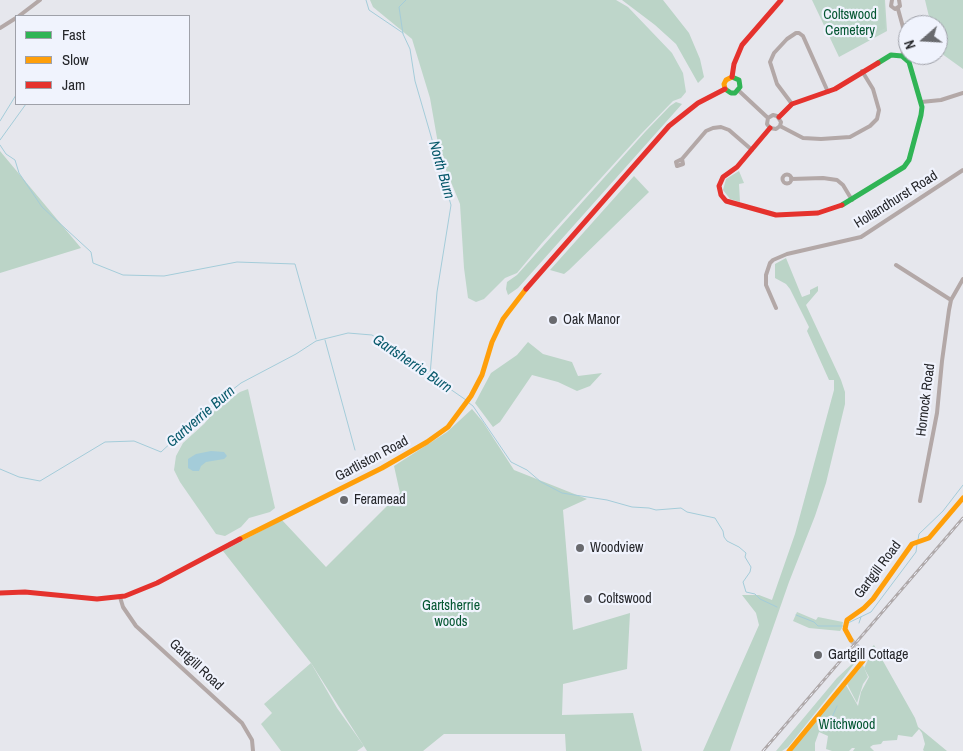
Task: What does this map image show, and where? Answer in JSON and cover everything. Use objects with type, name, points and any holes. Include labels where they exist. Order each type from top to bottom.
[{"type":"main road","points":[[732,77],[734,64],[742,45],[781,0]]},
{"type":"main road","points":[[779,117],[792,104],[828,92],[891,55],[898,56]]},
{"type":"main road","points":[[770,128],[737,167],[726,174],[721,180],[720,192],[726,201],[781,215],[818,213],[837,208],[907,164],[921,115],[921,102],[910,65]]},
{"type":"main road","points":[[732,77],[739,80],[740,88],[738,90],[731,93],[725,89],[724,84],[726,80],[732,77]]},
{"type":"main road","name":"Gartliston Road","points":[[0,593],[25,592],[96,599],[120,597],[157,584],[277,519],[382,468],[427,442],[448,427],[471,396],[482,375],[492,342],[503,319],[512,306],[669,126],[698,102],[725,89]]},
{"type":"main road","name":"Gartgill Road","points":[[851,640],[847,635],[845,624],[873,599],[912,544],[929,538],[963,498]]},
{"type":"main road","points":[[789,751],[863,661],[862,652]]},
{"type":"street","points":[[21,15],[40,0]]},
{"type":"street","points":[[892,0],[891,6],[893,9],[898,8]]},
{"type":"street","points":[[899,0],[900,15]]},
{"type":"street","points":[[0,28],[15,19]]},
{"type":"street","points":[[792,104],[777,84],[770,62],[774,53],[787,39],[796,33],[803,36],[828,92]]},
{"type":"street","points":[[780,126],[803,138],[821,139],[850,137],[870,126],[877,119],[879,110],[873,89],[862,71]]},
{"type":"street","points":[[738,90],[768,118]]},
{"type":"street","points":[[921,102],[941,100],[963,92]]},
{"type":"street","points":[[768,118],[772,115],[779,117],[780,126]]},
{"type":"street","points":[[768,118],[767,124],[770,128],[776,129],[780,126]]},
{"type":"street","points":[[682,159],[706,132],[713,128],[721,127],[729,130],[752,150]]},
{"type":"street","name":"Hollandhurst Road","points":[[776,308],[766,285],[766,275],[773,260],[787,254],[861,237],[963,170]]},
{"type":"street","points":[[791,179],[823,178],[837,180],[843,185],[852,200]]},
{"type":"street","points":[[896,265],[951,300]]},
{"type":"street","name":"Hornock Road","points":[[920,502],[937,413],[951,300],[963,279]]},
{"type":"street","name":"Gartgill Road","points":[[120,597],[123,607],[136,626],[242,723],[252,740],[253,751]]},
{"type":"green space","points":[[370,0],[616,0],[628,7],[672,53],[683,73],[686,92],[681,98],[673,101],[641,134],[517,273],[505,278],[484,299],[476,302],[468,298],[460,204],[440,155],[430,98],[412,39],[373,7]]},
{"type":"green space","points":[[622,0],[663,0],[689,33],[700,59],[704,77],[698,83],[676,44]]},
{"type":"green space","name":"Coltswood Cemetery","points":[[812,0],[885,0],[887,31],[839,57]]},
{"type":"green space","points":[[878,0],[884,0],[885,28],[868,37],[866,30],[880,25]]},
{"type":"green space","points":[[925,0],[963,0],[963,69],[948,58],[948,15],[929,15]]},
{"type":"green space","points":[[676,102],[682,104],[518,288],[508,295],[506,289],[507,282],[517,275],[645,132]]},
{"type":"green space","points":[[0,151],[20,175],[81,248],[0,273]]},
{"type":"green space","points":[[739,171],[744,183],[739,184],[740,202],[730,199],[723,190],[726,179]]},
{"type":"green space","points":[[634,176],[649,192],[564,274],[550,270]]},
{"type":"green space","points":[[786,258],[802,297],[810,294],[810,290],[818,286],[818,291],[806,305],[841,380],[845,392],[845,404],[826,483],[730,751],[703,751],[759,625],[756,613],[742,595],[759,595],[772,600],[795,534],[834,390],[834,380],[829,380],[807,331],[809,327],[790,289],[786,284],[775,278],[775,264]]},
{"type":"green space","points":[[528,342],[543,354],[572,362],[578,376],[602,373],[590,386],[577,391],[558,382],[532,375],[500,422],[493,427],[475,403],[491,373],[517,355]]},
{"type":"green space","points":[[248,389],[275,508],[270,512],[249,518],[241,527],[225,536],[216,534],[180,482],[174,470],[176,456],[183,443],[204,424],[218,407],[240,392]]},
{"type":"green space","name":"Gartsherrie woods","points":[[472,409],[483,422],[514,470],[587,499],[563,510],[573,630],[630,613],[627,669],[563,684],[562,715],[633,713],[642,751],[566,751],[565,734],[444,734],[423,751],[367,751],[311,663],[223,551],[282,520],[326,567],[400,493],[394,466],[447,432]]},
{"type":"green space","points":[[797,612],[816,620],[818,617],[843,622],[842,628],[840,631],[809,628],[793,621]]},
{"type":"green space","name":"Witchwood","points":[[874,645],[915,718],[918,727],[947,751],[924,751],[925,744],[919,729],[912,737],[898,735],[897,740],[883,741],[881,744],[873,745],[870,747],[874,751],[853,751],[855,748],[849,751],[826,749],[828,736],[819,732],[815,743],[815,751],[791,751],[846,685],[858,706],[861,692],[869,677],[864,668],[872,652],[870,649]]},
{"type":"green space","points":[[311,663],[337,708],[364,746],[357,751],[281,751],[261,724],[272,713],[264,704]]},
{"type":"green space","points":[[853,663],[845,676],[788,747],[782,751],[776,751],[837,678]]},
{"type":"green space","points":[[863,665],[868,677],[863,684],[857,703],[847,684]]},
{"type":"water","points":[[211,451],[224,452],[227,456],[224,459],[206,462],[199,471],[193,471],[188,468],[188,459],[196,454]]},
{"type":"waterway","points":[[366,0],[369,10],[403,33]]},
{"type":"waterway","name":"North Burn","points":[[406,0],[399,7],[403,34],[410,49],[415,81],[451,205],[437,292],[430,375]]},
{"type":"waterway","name":"Gartsherrie Burn","points":[[0,121],[15,97]]},
{"type":"waterway","points":[[0,140],[25,105]]},
{"type":"waterway","name":"Gartsherrie Burn","points":[[0,145],[6,154],[15,160],[19,173],[42,207],[91,252],[93,263],[123,275],[164,276],[237,262],[295,264],[316,339]]},
{"type":"waterway","name":"Gartverrie Burn","points":[[0,469],[19,477],[40,481],[105,442],[134,441],[161,452],[204,412],[241,383],[296,354],[316,341],[348,333],[372,335],[466,400]]},
{"type":"waterway","points":[[325,340],[355,450]]},
{"type":"waterway","name":"Gartsherrie Burn","points":[[469,403],[473,406],[511,462],[527,470],[541,482],[562,493],[607,500],[632,507],[656,510],[681,508],[687,512],[715,518],[727,541],[746,553],[745,557],[751,567],[743,582],[746,592],[755,594],[760,599],[777,607]]},
{"type":"waterway","name":"Gartsherrie Burn","points":[[918,540],[919,534],[943,511],[963,485]]},
{"type":"waterway","name":"Gartsherrie Burn","points":[[848,623],[871,612],[916,552],[917,544]]},
{"type":"waterway","name":"Gartsherrie Burn","points":[[796,615],[814,622],[818,626],[843,626]]},
{"type":"waterway","name":"Gartsherrie Burn","points":[[859,623],[861,617]]},
{"type":"waterway","points":[[826,731],[837,706]]},
{"type":"tunnel","points":[[851,640],[862,652]]},
{"type":"railway","points":[[763,751],[963,518]]},
{"type":"traffic: fast","points":[[842,205],[904,167],[909,160],[921,115],[922,107],[909,62],[902,56],[891,55],[878,63]]},
{"type":"traffic: fast","points":[[725,89],[735,93],[740,87],[739,80],[732,77]]},
{"type":"traffic: slow","points":[[725,89],[724,84],[726,80],[732,77]]},
{"type":"traffic: slow","points":[[240,539],[382,468],[427,442],[448,427],[471,396],[482,375],[492,342],[503,319],[526,289]]},
{"type":"traffic: slow","points":[[851,640],[845,629],[847,620],[873,599],[912,544],[929,538],[963,498]]},
{"type":"traffic: slow","points":[[789,751],[863,661],[862,652]]},
{"type":"traffic: jam","points":[[732,77],[734,64],[742,45],[781,0]]},
{"type":"traffic: jam","points":[[779,117],[792,104],[835,89],[878,63]]},
{"type":"traffic: jam","points":[[526,289],[669,126],[698,103],[725,89]]},
{"type":"traffic: jam","points":[[770,128],[737,167],[723,177],[719,186],[721,195],[726,201],[776,215],[818,213],[842,205]]},
{"type":"traffic: jam","points":[[0,593],[25,592],[97,599],[125,596],[157,583],[240,539]]},
{"type":"place","name":"Oak Manor","points":[[553,320]]},
{"type":"place","name":"Feramead","points":[[344,500]]},
{"type":"place","name":"Woodview","points":[[580,548]]},
{"type":"place","name":"Coltswood","points":[[588,599]]},
{"type":"place","name":"Gartgill Cottage","points":[[818,655]]}]
